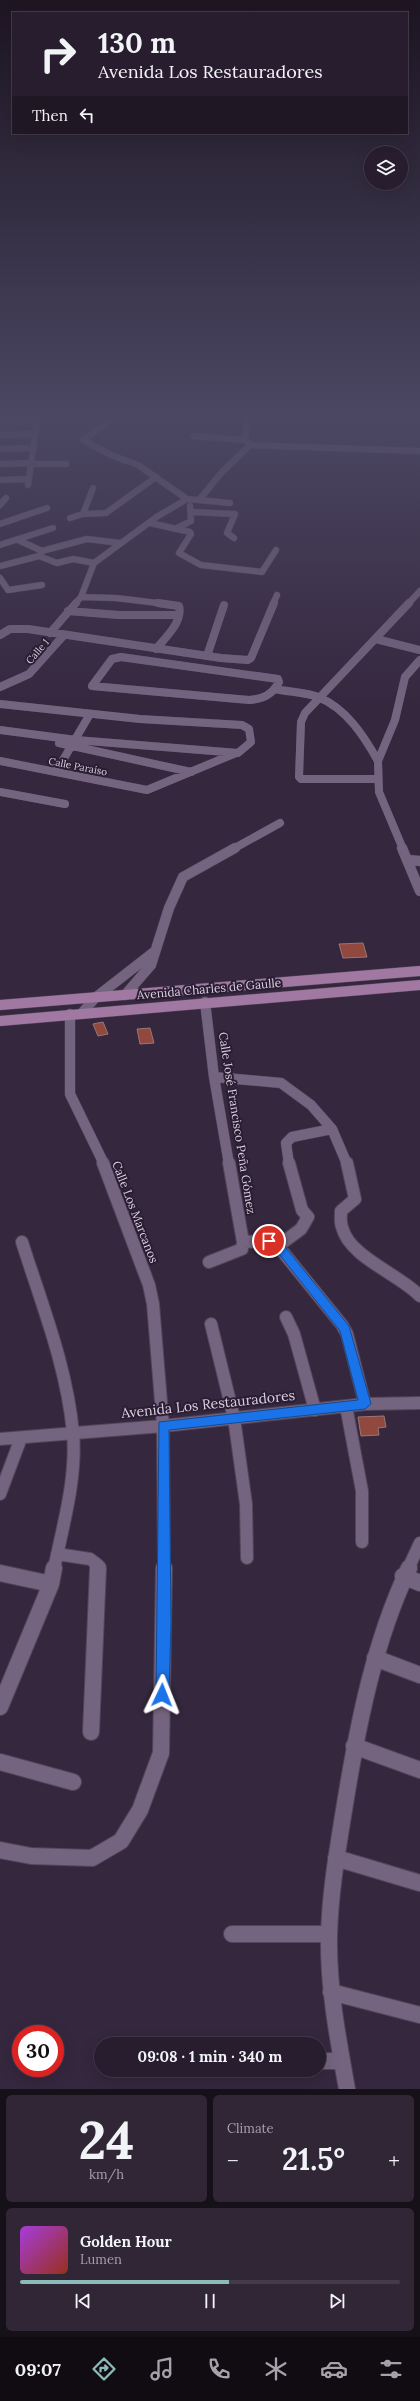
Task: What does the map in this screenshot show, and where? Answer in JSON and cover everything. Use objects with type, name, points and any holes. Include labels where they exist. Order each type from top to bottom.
[{"type":"main road","name":"Avenida Charles de Gaulle","points":[[0,1005],[420,972]]},
{"type":"main road","name":"Avenida Charles de Gaulle","points":[[0,1021],[205,1002],[420,985]]},
{"type":"street","points":[[0,524],[38,511]]},
{"type":"street","points":[[70,518],[84,514],[106,513],[108,511]]},
{"type":"street","points":[[50,633],[81,597],[94,563],[166,511]]},
{"type":"street","points":[[177,528],[191,521],[192,512],[235,514],[227,533],[234,538]]},
{"type":"street","points":[[0,516],[16,519]]},
{"type":"street","points":[[150,523],[177,528],[191,534],[180,554],[201,565],[262,572],[276,550]]},
{"type":"street","points":[[0,545],[53,528]]},
{"type":"street","points":[[0,566],[87,538],[120,543]]},
{"type":"street","points":[[18,540],[57,563],[73,559],[94,563]]},
{"type":"street","points":[[0,578],[8,590],[42,585]]},
{"type":"street","points":[[378,779],[304,780],[298,777],[301,722],[318,697],[417,598],[420,591]]},
{"type":"street","points":[[0,635],[14,628],[221,658],[248,660],[251,658],[277,595]]},
{"type":"street","points":[[81,597],[172,604],[181,608],[179,615],[156,649]]},
{"type":"street","points":[[207,656],[224,606]]},
{"type":"street","points":[[68,611],[119,615],[179,615]]},
{"type":"street","name":"Calle 1","points":[[0,686],[29,674],[64,635]]},
{"type":"street","points":[[376,639],[420,650]]},
{"type":"street","points":[[116,657],[278,679],[279,682],[275,689],[263,699],[256,701],[92,686],[112,659],[116,657]]},
{"type":"street","points":[[221,658],[223,671]]},
{"type":"street","points":[[420,660],[405,677],[395,720],[378,761],[379,792],[409,860],[420,892]]},
{"type":"street","points":[[275,689],[318,697],[337,709],[370,744],[378,761]]},
{"type":"street","points":[[0,704],[90,714],[246,726],[249,729],[251,742],[238,753],[191,772],[74,743],[0,730]]},
{"type":"street","points":[[56,772],[90,714]]},
{"type":"street","points":[[74,743],[238,753]]},
{"type":"street","name":"Calle Paraíso","points":[[0,761],[141,789],[153,789],[191,772]]},
{"type":"street","points":[[0,792],[65,804]]},
{"type":"street","points":[[125,995],[151,965],[154,952],[183,877],[280,823]]},
{"type":"street","points":[[409,860],[420,861]]},
{"type":"street","points":[[82,1013],[95,998],[154,952]]},
{"type":"street","name":"Calle José Francisco Peña Gómez","points":[[205,1002],[214,1078],[243,1242]]},
{"type":"street","name":"Calle Los Marcanos","points":[[0,1850],[31,1856],[92,1858],[121,1841],[140,1810],[161,1753],[165,1622],[163,1426],[153,1304],[149,1285],[107,1171],[70,1094],[70,1014]]},
{"type":"street","points":[[214,1078],[281,1083],[311,1105],[332,1129],[346,1160],[356,1199],[341,1211],[340,1219],[345,1233],[353,1246],[372,1263],[397,1278],[420,1296]]},
{"type":"street","points":[[278,1246],[301,1229],[308,1217],[302,1210],[286,1154],[286,1143],[292,1137],[332,1129]]},
{"type":"street","points":[[209,1262],[242,1249],[243,1242],[269,1241],[278,1246],[345,1330],[365,1404]]},
{"type":"street","points":[[0,1707],[51,1584],[69,1492],[72,1434],[63,1369],[22,1242]]},
{"type":"street","points":[[286,1317],[294,1334],[315,1410]]},
{"type":"street","points":[[211,1324],[234,1418],[246,1504],[247,1558]]},
{"type":"street","name":"Avenida Los Restauradores","points":[[0,1439],[163,1426],[365,1404],[420,1403]]},
{"type":"street","points":[[346,1406],[362,1491],[362,1542]]},
{"type":"street","points":[[0,1494],[10,1472],[21,1438]]},
{"type":"street","points":[[347,2089],[331,1992],[329,1934],[336,1858],[354,1746],[375,1658],[403,1576],[420,1543]]},
{"type":"street","points":[[57,1554],[90,1559],[98,1564],[90,1732]]},
{"type":"street","points":[[0,1573],[51,1584]]},
{"type":"street","points":[[403,1576],[420,1583]]},
{"type":"street","points":[[375,1658],[420,1675]]},
{"type":"street","points":[[354,1746],[420,1770]]},
{"type":"street","points":[[0,1762],[73,1782]]},
{"type":"street","points":[[336,1858],[420,1883]]},
{"type":"street","points":[[232,1934],[329,1934]]},
{"type":"street","points":[[331,1992],[420,2015]]},
{"type":"street","points":[[326,2060],[342,2061]]},
{"type":"building","points":[[363,943],[367,957],[343,958],[339,944]]},
{"type":"building","points":[[103,1022],[108,1034],[98,1036],[93,1024]]},
{"type":"building","points":[[150,1028],[154,1043],[140,1044],[137,1029]]},
{"type":"building","points":[[384,1416],[386,1427],[378,1428],[379,1435],[361,1436],[358,1417]]},
{"type":"route","points":[[162,1695],[165,1622],[163,1426],[365,1404],[345,1330],[278,1246],[269,1241]]}]
